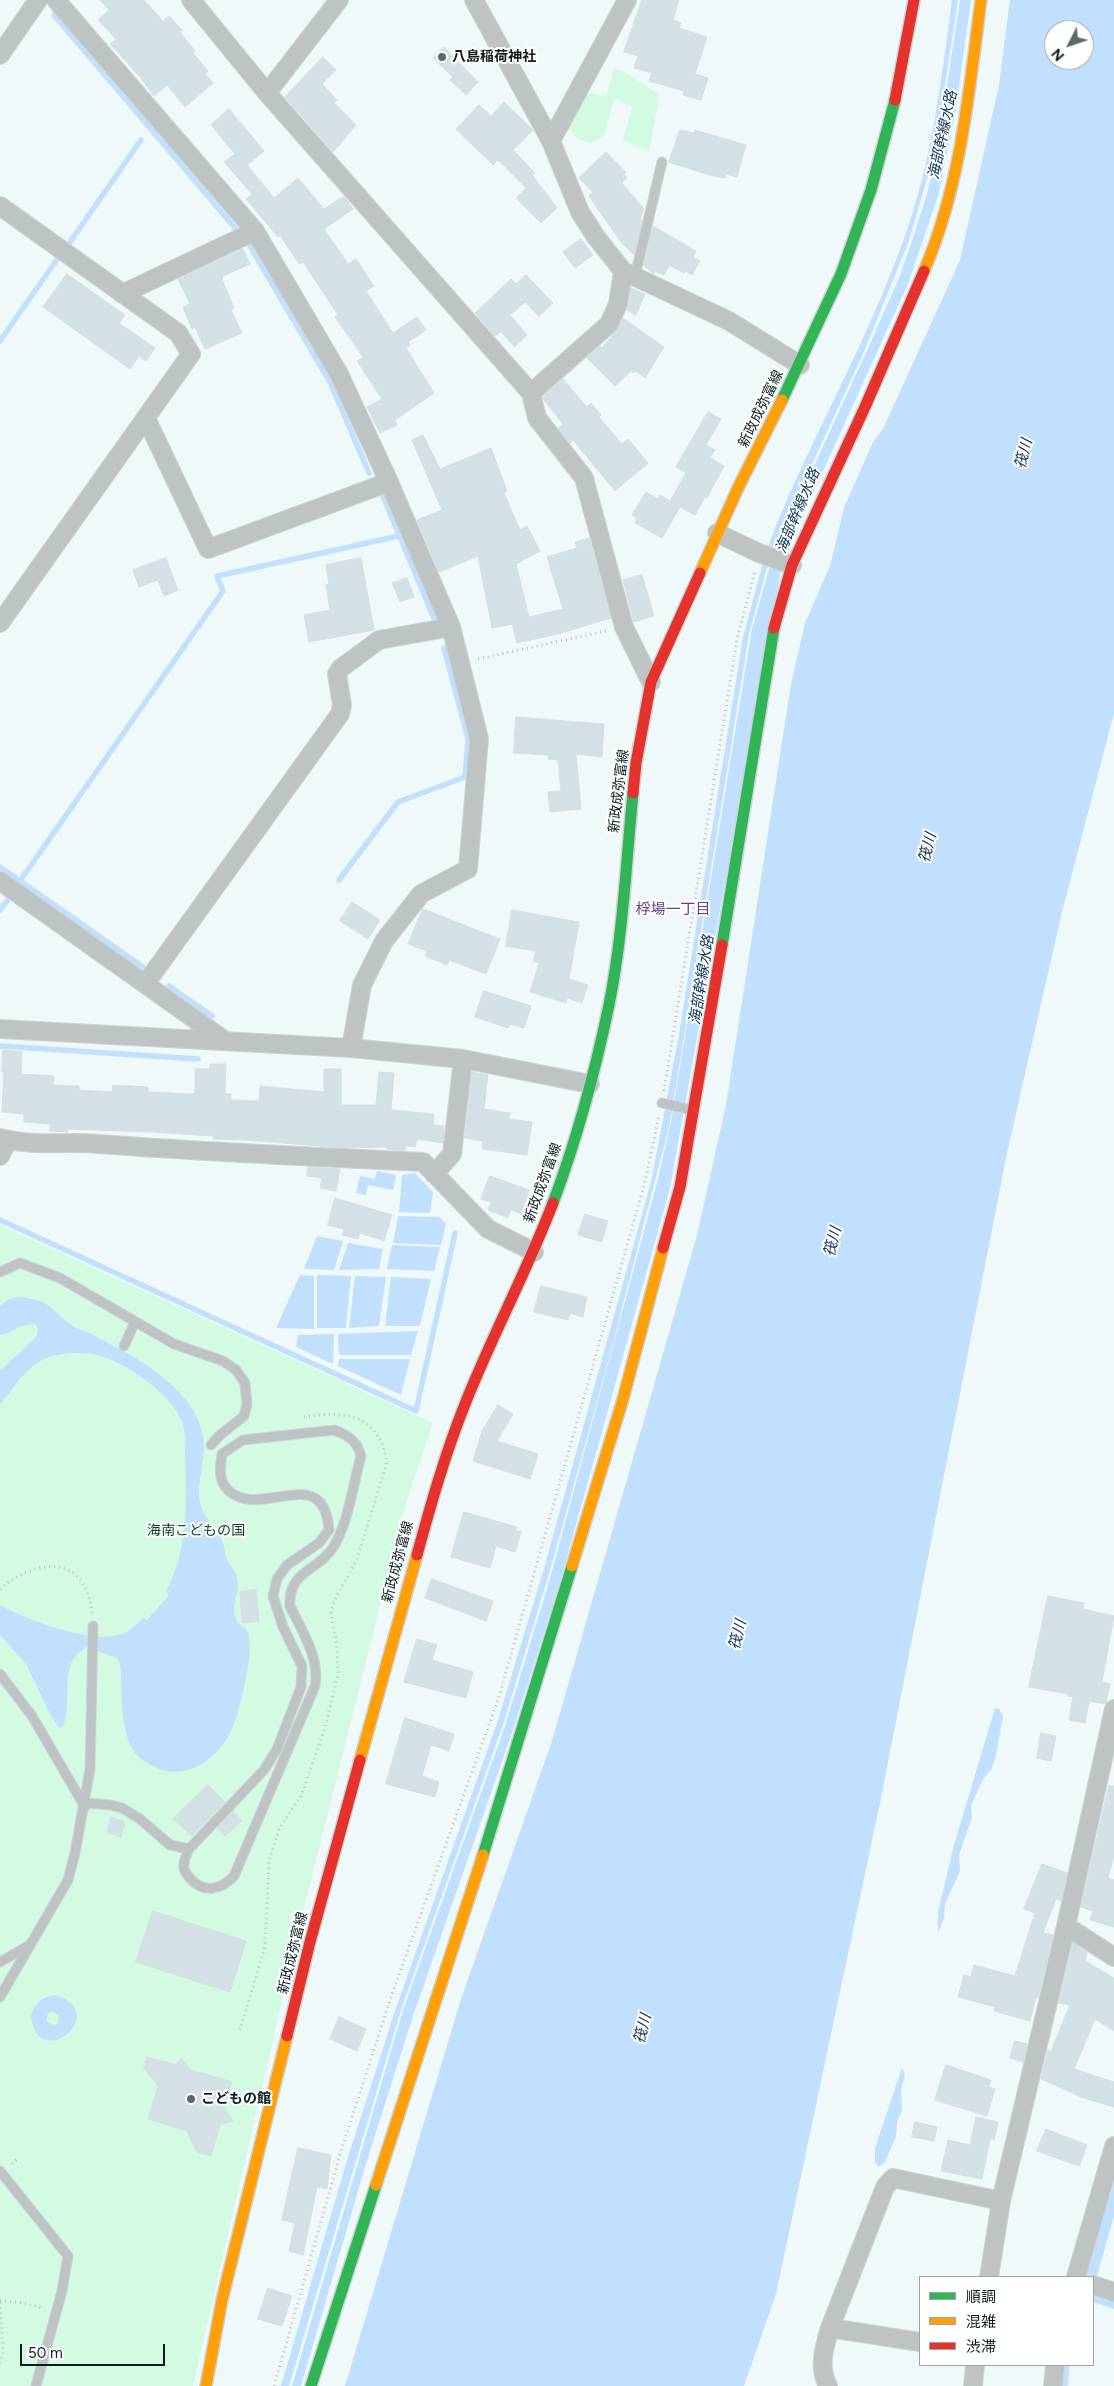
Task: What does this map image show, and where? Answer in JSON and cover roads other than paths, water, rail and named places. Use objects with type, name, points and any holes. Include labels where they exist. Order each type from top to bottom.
[{"type":"main road","name":"新政成弥富線","points":[[206,2386],[222,2300],[310,1942],[440,1470],[466,1402],[534,1252],[566,1170],[590,1084],[609,1004],[619,931],[636,763],[651,682],[717,534],[800,364],[841,274],[871,190],[895,100],[914,0]]},
{"type":"main road","points":[[311,2386],[514,1760],[623,1399],[680,1187],[774,628],[789,564],[865,407],[930,257],[951,189],[965,126],[981,0]]},
{"type":"street","points":[[0,55],[38,0]]},
{"type":"street","points":[[56,0],[255,231],[340,374],[390,482],[451,627],[479,739],[468,869],[421,894],[384,941],[362,985],[351,1048]]},
{"type":"street","points":[[191,0],[267,93],[531,393],[537,418],[584,478],[624,627],[651,682]]},
{"type":"street","points":[[267,93],[339,0]]},
{"type":"street","points":[[474,0],[551,141],[580,212],[596,237],[629,274],[729,321],[800,364]]},
{"type":"street","points":[[551,141],[627,0]]},
{"type":"street","points":[[0,206],[178,333],[192,354],[0,623]]},
{"type":"street","points":[[122,294],[255,231]]},
{"type":"street","points":[[531,393],[608,324],[629,274]]},
{"type":"street","points":[[146,418],[208,549],[390,482]]},
{"type":"street","points":[[717,534],[789,564]]},
{"type":"street","points":[[146,984],[340,714],[342,705],[337,674],[341,668],[379,640],[451,627]]},
{"type":"street","points":[[0,881],[224,1040]]},
{"type":"street","points":[[0,1029],[351,1048],[464,1059],[590,1084]]},
{"type":"street","points":[[434,1174],[452,1154],[464,1059]]},
{"type":"street","points":[[0,1156],[4,1139],[230,1154],[423,1162],[488,1229],[534,1252]]},
{"type":"street","points":[[989,2276],[1001,2201],[1066,1926],[1114,1709]]},
{"type":"street","points":[[1066,1926],[1114,1957]]},
{"type":"street","points":[[1076,2276],[1114,2146]]},
{"type":"street","points":[[828,2386],[822,2372],[824,2351],[830,2328],[885,2187],[894,2178],[1001,2201]]},
{"type":"street","points":[[1094,2286],[1114,2292]]},
{"type":"street","points":[[830,2328],[919,2342]]},
{"type":"street","points":[[973,2386],[975,2366]]},
{"type":"street","points":[[1054,2386],[1055,2366]]},
{"type":"lane","points":[[629,274],[662,162]]},
{"type":"lane","points":[[663,1104],[692,1110]]},
{"type":"lane","points":[[0,1272],[20,1263],[35,1267],[60,1278],[174,1344],[223,1361],[236,1370],[245,1382],[247,1405],[244,1416],[211,1445]]},
{"type":"lane","points":[[124,1346],[135,1322]]},
{"type":"lane","points":[[334,1430],[346,1434],[359,1447],[361,1456],[339,1538],[327,1556],[300,1575],[293,1585],[290,1598],[290,1606],[314,1658],[317,1674],[315,1686],[234,1876],[227,1884],[215,1889],[202,1888],[192,1882],[184,1871],[184,1862],[189,1849],[264,1770],[277,1749],[301,1687],[302,1666],[284,1627],[273,1596],[277,1580],[287,1565],[319,1544],[329,1530],[328,1515],[322,1503],[312,1496],[301,1494],[249,1500],[235,1496],[224,1486],[219,1473],[222,1454],[244,1440],[334,1430]]},
{"type":"lane","points":[[0,1997],[68,1880],[85,1805],[90,1769],[93,1626]]},
{"type":"lane","points":[[0,1674],[32,1716],[85,1805]]},
{"type":"lane","points":[[85,1805],[111,1805],[122,1808],[140,1819],[170,1844],[189,1849]]},
{"type":"lane","points":[[0,1962],[30,1945]]},
{"type":"lane","points":[[0,2171],[68,2256],[62,2290],[36,2386]]},
{"type":"water","points":[[952,0],[958,0],[935,151],[909,241],[863,354],[771,553],[749,634],[670,1123],[608,1362],[549,1574],[503,1725],[401,2010],[289,2386],[281,2386],[347,2160],[396,2008],[497,1723],[543,1572],[651,1182],[678,1040],[743,637],[761,569],[775,528],[874,314],[913,212],[934,122]]},
{"type":"water","name":"海部幹線水路","points":[[960,0],[971,0],[955,114],[938,196],[908,284],[783,559],[670,1188],[560,1582],[513,1730],[413,2016],[365,2167],[301,2386],[292,2386],[403,2010],[505,1726],[551,1575],[657,1183],[671,1122],[752,629],[773,555],[865,355],[899,278],[912,241],[927,194],[937,151]]},
{"type":"water","name":"筏川","points":[[1010,0],[1114,0],[1114,713],[1062,912],[1007,1153],[880,1803],[776,2294],[744,2386],[345,2386],[461,1999],[552,1741],[697,1235],[726,1105],[791,684],[805,623],[830,566],[844,508],[873,442],[883,429],[960,260],[999,85]]},
{"type":"water","points":[[377,1171],[396,1175],[393,1190],[368,1185],[366,1195],[356,1193],[360,1176],[375,1179]]},
{"type":"water","points":[[415,1173],[433,1192],[430,1213],[399,1212],[402,1175]]},
{"type":"water","points":[[398,1216],[439,1217],[446,1224],[441,1245],[393,1243]]},
{"type":"water","points":[[317,1236],[343,1241],[334,1270],[304,1269]]},
{"type":"water","points":[[348,1243],[383,1249],[379,1269],[339,1270]]},
{"type":"water","points":[[392,1245],[440,1247],[434,1271],[387,1269]]},
{"type":"water","points":[[300,1275],[314,1276],[314,1329],[276,1328]]},
{"type":"water","points":[[317,1275],[351,1276],[346,1328],[317,1328]]},
{"type":"water","points":[[355,1276],[386,1277],[379,1326],[349,1328]]},
{"type":"water","points":[[391,1277],[431,1279],[420,1326],[385,1326]]},
{"type":"water","points":[[17,1297],[29,1298],[45,1303],[76,1328],[125,1352],[157,1372],[184,1397],[194,1412],[201,1428],[204,1450],[199,1491],[200,1501],[205,1515],[222,1540],[226,1557],[237,1576],[235,1617],[247,1631],[250,1646],[244,1688],[236,1719],[229,1734],[218,1751],[202,1764],[193,1768],[175,1772],[165,1771],[145,1761],[134,1751],[128,1738],[123,1718],[120,1664],[117,1658],[86,1647],[75,1657],[69,1672],[65,1719],[63,1727],[59,1728],[51,1716],[26,1664],[0,1635],[0,1605],[43,1624],[77,1634],[94,1636],[109,1637],[122,1634],[143,1618],[147,1620],[169,1595],[166,1591],[179,1560],[186,1509],[185,1432],[183,1424],[169,1401],[158,1390],[146,1380],[118,1363],[93,1354],[62,1354],[44,1359],[20,1379],[0,1405],[0,1371],[37,1336],[38,1329],[35,1324],[21,1326],[9,1333],[0,1335],[0,1306],[9,1299]]},
{"type":"water","points":[[418,1331],[411,1355],[339,1355],[338,1334]]},
{"type":"water","points":[[334,1334],[333,1364],[296,1347],[298,1335]]},
{"type":"water","points":[[339,1359],[410,1359],[401,1395],[338,1366]]},
{"type":"water","points":[[995,1708],[999,1709],[1003,1716],[996,1755],[992,1768],[982,1781],[971,1806],[972,1817],[959,1855],[960,1871],[945,1904],[944,1918],[938,1933],[938,1912],[954,1845]]},
{"type":"water","points":[[55,1995],[71,2003],[77,2014],[75,2025],[67,2034],[57,2040],[46,2040],[36,2033],[31,2016],[39,2001]],"holes":[[[50,2012],[54,2012],[59,2016],[58,2023],[54,2025],[47,2022],[47,2015]]]},
{"type":"water","points":[[902,2068],[905,2075],[901,2089],[902,2110],[897,2122],[896,2137],[885,2162],[879,2167],[875,2163],[875,2148]]},
{"type":"water","points":[[1114,2182],[1114,2216],[1094,2286],[1094,2276],[1085,2276]]},
{"type":"water","points":[[1094,2293],[1114,2300],[1114,2309],[1094,2302]]},
{"type":"waterway","points":[[54,15],[235,228]]},
{"type":"waterway","points":[[70,242],[141,140]]},
{"type":"waterway","points":[[250,246],[330,382],[369,473]]},
{"type":"waterway","points":[[0,341],[58,258]]},
{"type":"waterway","points":[[382,494],[436,623]]},
{"type":"waterway","points":[[20,881],[223,591],[217,576],[399,536]]},
{"type":"waterway","points":[[339,880],[398,802],[465,777],[468,739],[444,648]]},
{"type":"waterway","points":[[0,867],[143,967]]},
{"type":"waterway","points":[[0,910],[7,901]]},
{"type":"waterway","points":[[169,986],[212,1016]]},
{"type":"waterway","points":[[0,1046],[198,1059]]},
{"type":"waterway","points":[[0,1220],[416,1411],[455,1233]]},
{"type":"waterway","points":[[1065,2386],[1067,2366]]},
{"type":"place","name":"八島稲荷神社","points":[[442,57]]},
{"type":"place","name":"こどもの館","points":[[191,2099]]},
{"type":"district","name":"桴場一丁目","points":[[673,910]]},
{"type":"park label","name":"海南こどもの国","points":[[196,1531]]}]
